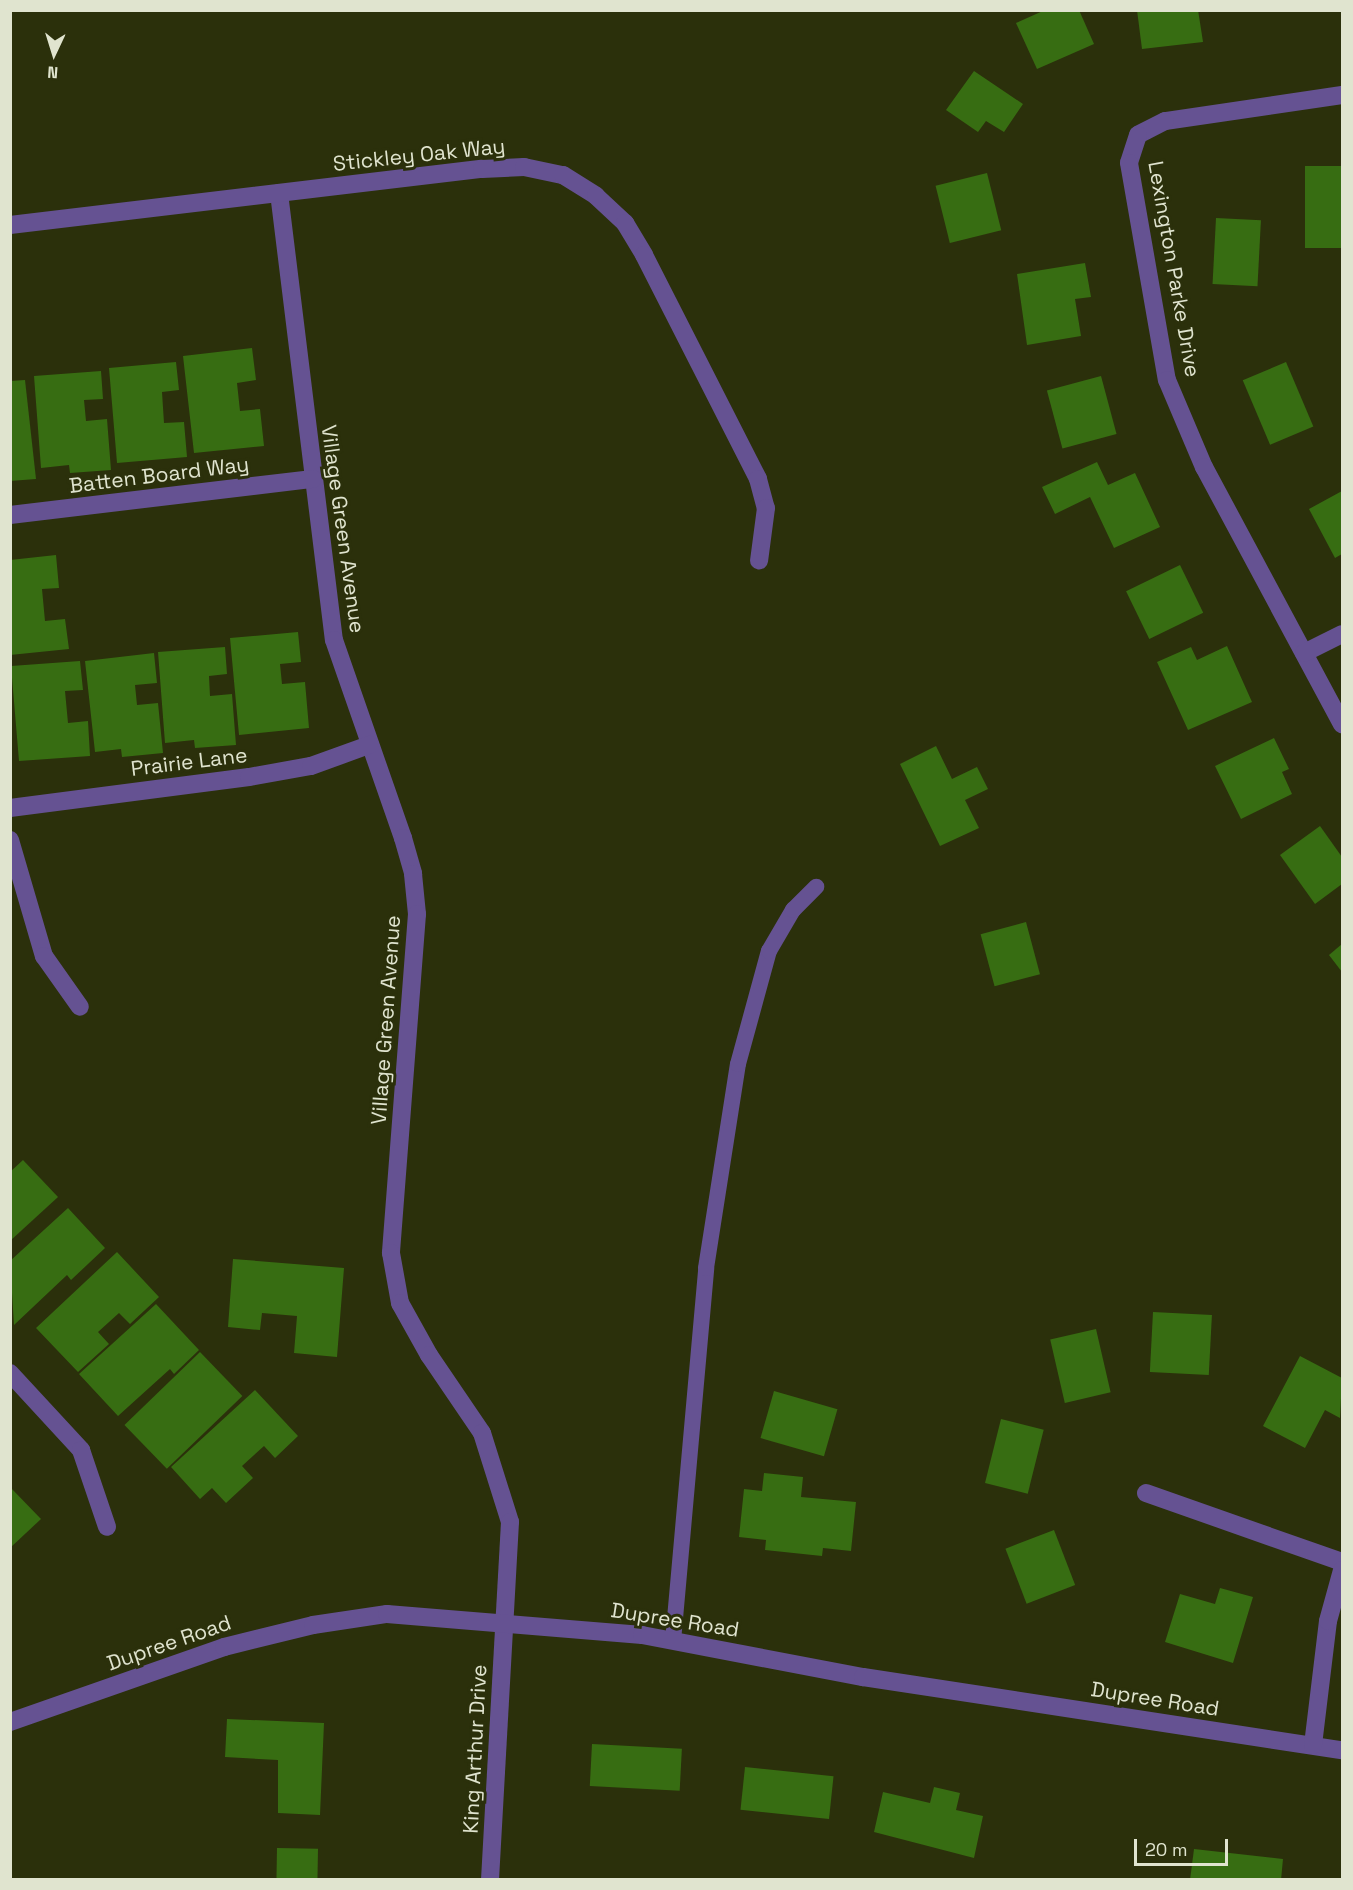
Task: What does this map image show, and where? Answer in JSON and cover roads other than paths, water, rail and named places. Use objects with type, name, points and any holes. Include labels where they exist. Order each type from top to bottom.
[{"type":"street","name":"Lexington Parke Drive","points":[[1342,95],[1165,121],[1138,135],[1129,163],[1167,380],[1204,467],[1342,724]]},
{"type":"street","name":"Stickley Oak Way","points":[[10,225],[482,169],[524,167],[563,175],[596,196],[625,223],[644,255],[758,479],[766,508],[759,561]]},
{"type":"street","name":"Village Green Avenue","points":[[279,193],[334,640],[403,838],[413,874],[417,914],[391,1253],[399,1303],[429,1355],[482,1433],[510,1522],[505,1621]]},
{"type":"street","name":"Batten Board Way","points":[[10,515],[313,479]]},
{"type":"street","points":[[1304,653],[1342,634]]},
{"type":"street","name":"Prairie Lane","points":[[10,808],[249,777],[311,766],[369,745]]},
{"type":"street","points":[[10,840],[44,956],[80,1007]]},
{"type":"street","points":[[10,1373],[81,1450],[107,1527]]},
{"type":"street","points":[[1146,1493],[1342,1562]]},
{"type":"street","points":[[1313,1745],[1328,1622],[1342,1570]]},
{"type":"street","name":"Dupree Road","points":[[10,1722],[224,1647],[313,1625],[387,1614],[505,1621],[673,1641],[863,1677],[1342,1750]]},
{"type":"street","name":"King Arthur Drive","points":[[490,1880],[505,1621]]},
{"type":"lane","points":[[673,1641],[706,1268],[738,1064],[769,951],[793,910],[816,887]]}]
